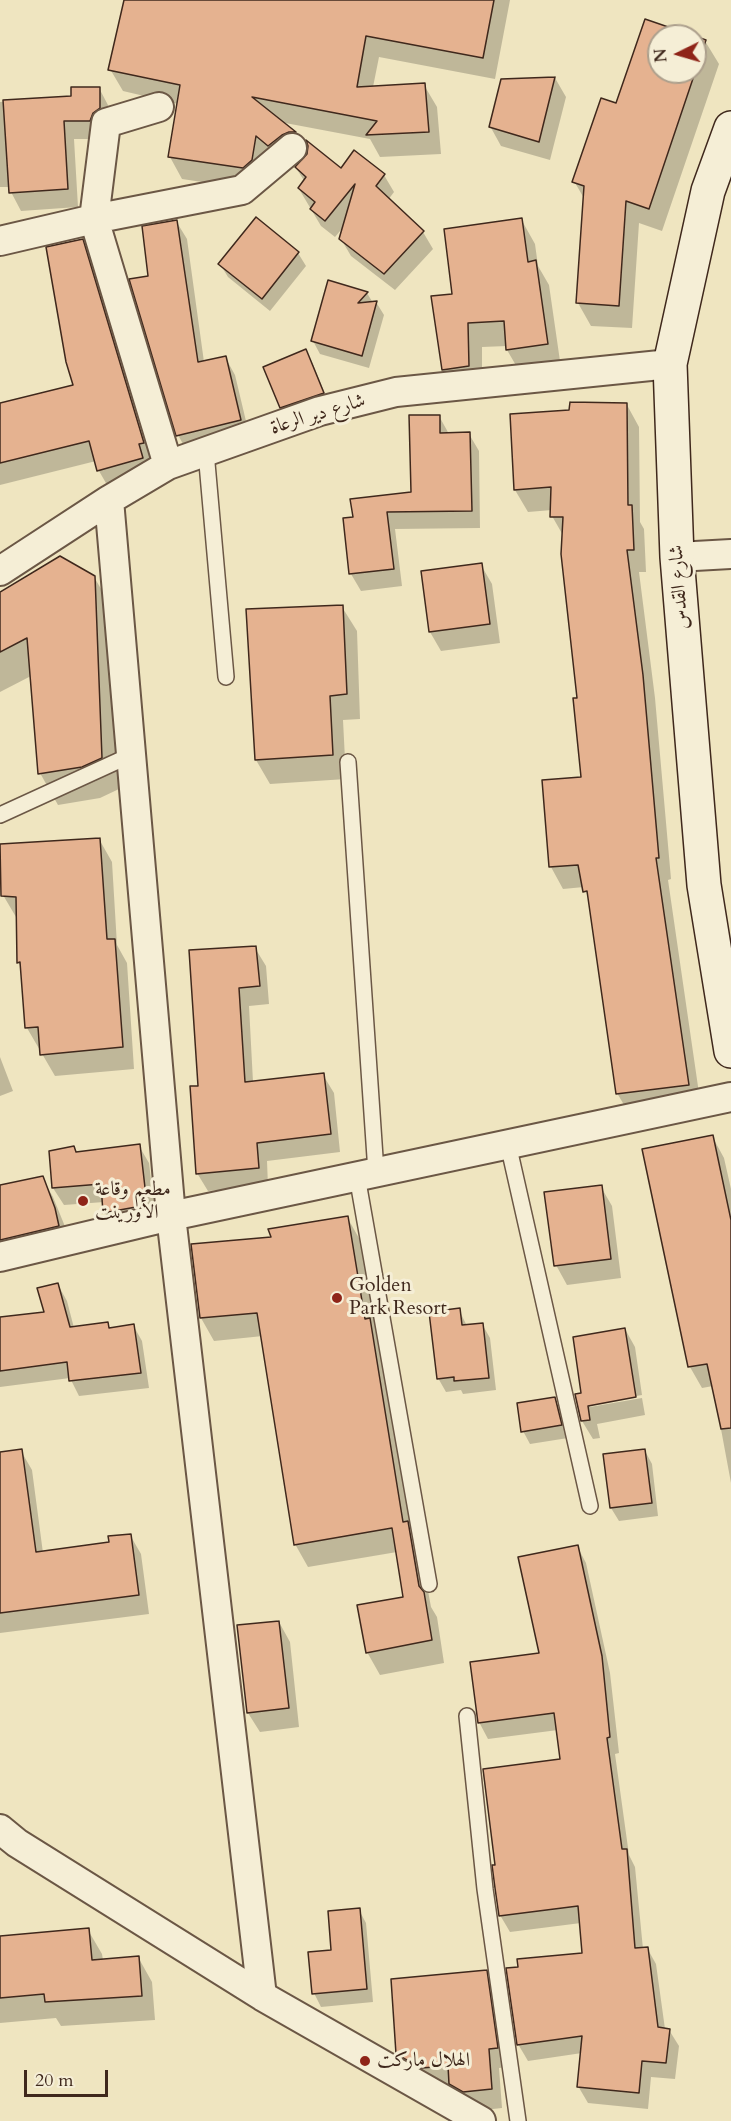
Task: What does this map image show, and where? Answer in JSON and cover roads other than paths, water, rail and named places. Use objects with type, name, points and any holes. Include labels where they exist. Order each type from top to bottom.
[{"type":"main road","name":"شارع القدس","points":[[731,128],[708,191],[670,364],[677,557],[704,885],[731,1051]]},
{"type":"street","points":[[159,107],[106,123],[94,219],[168,465]]},
{"type":"street","points":[[0,241],[94,219],[242,190],[292,148]]},
{"type":"street","name":"شارع دير الرعاة","points":[[0,571],[109,500],[168,465],[320,411],[396,392],[670,364]]},
{"type":"street","points":[[109,500],[171,1216],[262,1996]]},
{"type":"street","points":[[677,557],[731,554]]},
{"type":"street","points":[[0,1257],[171,1216],[731,1096]]},
{"type":"street","points":[[0,1829],[17,1843],[262,1996],[481,2121]]},
{"type":"lane","points":[[206,452],[226,677]]},
{"type":"lane","points":[[0,815],[131,755]]},
{"type":"lane","points":[[348,762],[367,1174],[429,1584]]},
{"type":"lane","points":[[508,1144],[590,1506]]},
{"type":"lane","points":[[467,1716],[485,1889],[518,2121]]},
{"type":"place","name":"مطعم وقاعة الأورينت","points":[[83,1201]]},
{"type":"place","name":"Golden Park Resort","points":[[337,1298]]},
{"type":"place","name":"الهلال ماركت","points":[[365,2061]]}]
